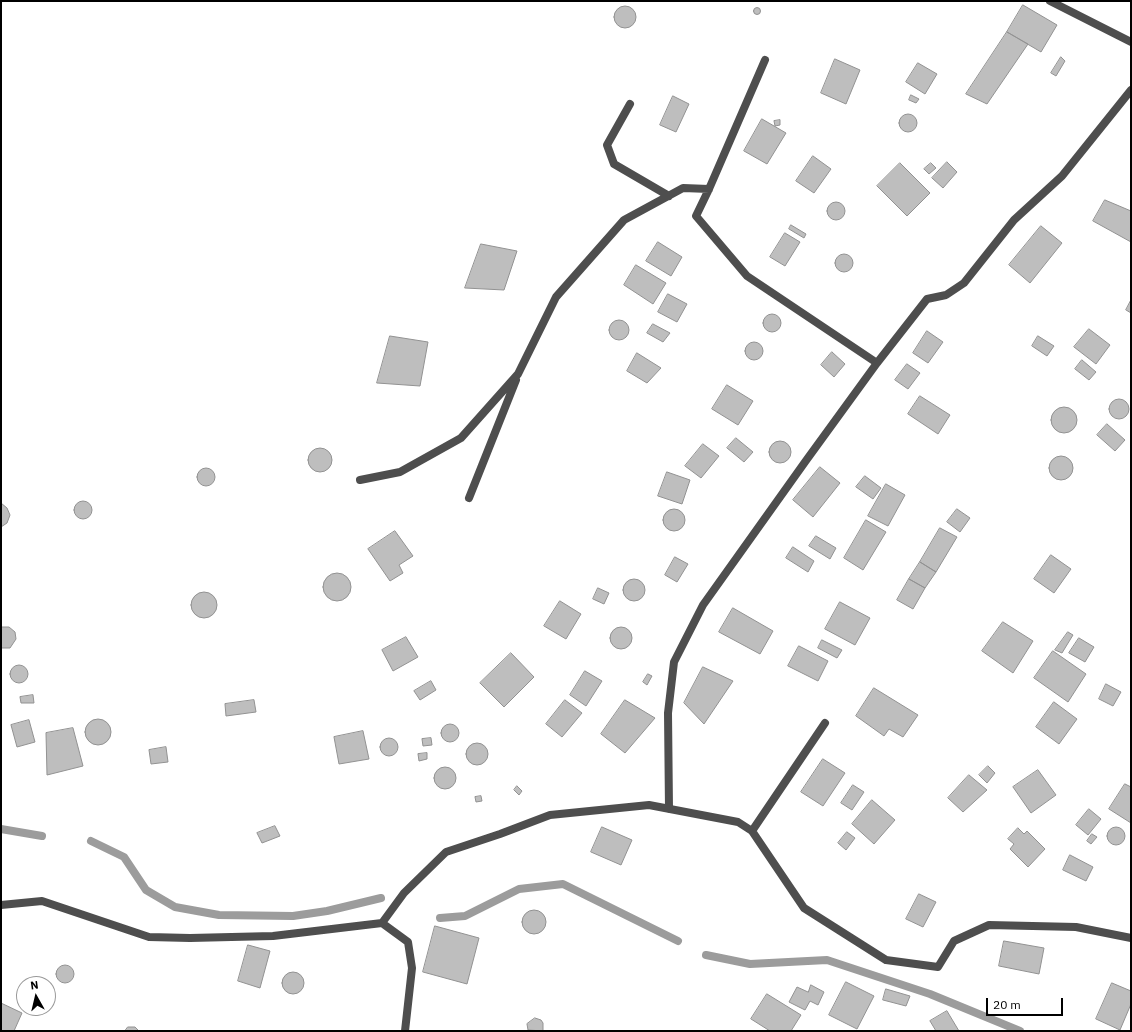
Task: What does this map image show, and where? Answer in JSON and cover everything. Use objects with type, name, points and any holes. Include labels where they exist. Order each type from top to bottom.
[{"type":"street","points":[[1050,1],[1131,42]]},
{"type":"street","points":[[765,60],[710,189],[696,216],[748,276],[877,363]]},
{"type":"street","points":[[669,809],[668,713],[674,662],[703,606],[877,363],[927,299],[946,295],[964,283],[1014,220],[1062,176],[1131,90]]},
{"type":"street","points":[[630,104],[607,145],[614,164],[669,196]]},
{"type":"street","points":[[468,498],[518,374],[556,297],[624,220],[684,188],[710,189]]},
{"type":"street","points":[[360,480],[400,472],[461,438],[518,374]]},
{"type":"street","points":[[752,831],[825,723]]},
{"type":"street","points":[[382,923],[404,893],[446,852],[550,815],[649,805],[738,822],[752,831],[804,908],[886,960],[938,967],[954,941],[989,925],[1076,927],[1131,938]]},
{"type":"street","points":[[1,905],[42,901],[149,937],[190,938],[272,936],[382,923],[408,942],[412,968],[406,1031]]},
{"type":"building","points":[[1023,5],[1057,25],[1041,52],[1007,32]]},
{"type":"building","points":[[625,6],[633,9],[636,17],[633,25],[625,28],[617,25],[614,17],[617,9]]},
{"type":"building","points":[[757,8],[760,11],[757,14],[754,11]]},
{"type":"building","points":[[1007,32],[1028,44],[987,104],[966,94]]},
{"type":"building","points":[[1061,57],[1065,61],[1056,76],[1051,73]]},
{"type":"building","points":[[835,59],[860,70],[846,104],[821,93]]},
{"type":"building","points":[[918,63],[937,74],[925,94],[906,82]]},
{"type":"building","points":[[911,95],[919,99],[916,103],[909,100]]},
{"type":"building","points":[[673,96],[689,104],[676,132],[660,125]]},
{"type":"building","points":[[908,114],[914,117],[917,123],[914,129],[908,132],[902,129],[899,123],[902,117]]},
{"type":"building","points":[[762,119],[786,133],[767,164],[744,151]]},
{"type":"building","points":[[780,120],[780,125],[775,126],[774,121]]},
{"type":"building","points":[[813,156],[831,169],[814,193],[796,181]]},
{"type":"building","points":[[947,162],[957,172],[943,188],[932,178]]},
{"type":"building","points":[[900,163],[930,193],[907,216],[877,186]]},
{"type":"building","points":[[931,163],[936,168],[929,174],[924,169]]},
{"type":"building","points":[[1105,200],[1131,211],[1131,242],[1093,221]]},
{"type":"building","points":[[836,202],[842,205],[845,211],[842,217],[836,220],[830,217],[827,211],[830,205]]},
{"type":"building","points":[[791,225],[806,234],[804,238],[789,229]]},
{"type":"building","points":[[1041,226],[1062,243],[1030,283],[1009,265]]},
{"type":"building","points":[[785,233],[800,242],[785,266],[770,257]]},
{"type":"building","points":[[658,242],[682,257],[671,276],[646,261]]},
{"type":"building","points":[[481,244],[517,251],[504,290],[465,288]]},
{"type":"building","points":[[844,254],[850,257],[853,263],[850,269],[844,272],[838,269],[835,263],[838,257]]},
{"type":"building","points":[[636,265],[666,283],[653,304],[624,285]]},
{"type":"building","points":[[668,294],[687,304],[677,322],[658,312]]},
{"type":"building","points":[[1131,300],[1131,313],[1126,310]]},
{"type":"building","points":[[772,314],[778,317],[781,323],[778,329],[772,332],[766,329],[763,323],[766,317]]},
{"type":"building","points":[[619,320],[626,323],[629,330],[626,337],[619,340],[612,337],[609,330],[612,323]]},
{"type":"building","points":[[653,324],[670,333],[663,342],[647,333]]},
{"type":"building","points":[[1089,329],[1110,345],[1096,364],[1074,347]]},
{"type":"building","points":[[927,331],[943,342],[928,363],[913,353]]},
{"type":"building","points":[[390,336],[428,342],[420,386],[377,383]]},
{"type":"building","points":[[1038,336],[1054,346],[1047,356],[1032,346]]},
{"type":"building","points":[[754,342],[760,345],[763,351],[760,357],[754,360],[748,357],[745,351],[748,345]]},
{"type":"building","points":[[832,352],[845,364],[834,377],[821,365]]},
{"type":"building","points":[[637,353],[661,368],[647,383],[627,371]]},
{"type":"building","points":[[1082,360],[1096,372],[1089,380],[1075,369]]},
{"type":"building","points":[[907,364],[920,373],[908,389],[895,380]]},
{"type":"building","points":[[727,385],[753,401],[738,425],[712,409]]},
{"type":"building","points":[[920,396],[950,415],[938,434],[908,414]]},
{"type":"building","points":[[1119,399],[1126,402],[1129,409],[1126,416],[1119,419],[1112,416],[1109,409],[1112,402]]},
{"type":"building","points":[[1064,407],[1073,411],[1077,420],[1073,429],[1064,433],[1055,429],[1051,420],[1055,411]]},
{"type":"building","points":[[1107,424],[1125,440],[1115,451],[1097,435]]},
{"type":"building","points":[[736,438],[753,452],[744,462],[727,448]]},
{"type":"building","points":[[780,441],[788,444],[791,452],[788,460],[780,463],[772,460],[769,452],[772,444]]},
{"type":"building","points":[[703,444],[719,456],[701,478],[685,466]]},
{"type":"building","points":[[320,448],[325,449],[331,455],[331,465],[325,471],[320,472],[315,471],[309,465],[308,460],[309,455],[315,449]]},
{"type":"building","points":[[1061,456],[1069,460],[1073,468],[1069,476],[1061,480],[1053,476],[1049,468],[1053,460]]},
{"type":"building","points":[[820,467],[840,483],[813,517],[793,500]]},
{"type":"building","points":[[202,468],[210,468],[215,473],[213,484],[210,486],[202,486],[197,481],[197,473]]},
{"type":"building","points":[[667,472],[690,480],[682,504],[658,496]]},
{"type":"building","points":[[865,476],[881,488],[873,499],[856,487]]},
{"type":"building","points":[[886,484],[905,495],[888,526],[868,516]]},
{"type":"building","points":[[79,501],[87,501],[92,506],[90,517],[87,519],[79,519],[74,514],[74,506]]},
{"type":"building","points":[[1,503],[7,508],[10,515],[7,523],[1,527]]},
{"type":"building","points":[[674,509],[682,512],[685,520],[682,528],[674,531],[666,528],[663,520],[666,512]]},
{"type":"building","points":[[957,509],[970,518],[960,532],[947,522]]},
{"type":"building","points":[[866,520],[886,532],[863,570],[844,558]]},
{"type":"building","points":[[940,528],[957,537],[936,572],[920,562]]},
{"type":"building","points":[[395,531],[413,556],[399,565],[403,573],[390,581],[368,549]]},
{"type":"building","points":[[816,536],[836,548],[830,559],[809,546]]},
{"type":"building","points":[[793,547],[814,561],[808,572],[786,558]]},
{"type":"building","points":[[1051,555],[1071,569],[1054,593],[1034,579]]},
{"type":"building","points":[[675,557],[688,564],[677,582],[665,575]]},
{"type":"building","points":[[920,562],[936,572],[925,588],[909,579]]},
{"type":"building","points":[[337,573],[347,577],[351,587],[347,597],[337,601],[327,597],[323,587],[327,577]]},
{"type":"building","points":[[634,579],[642,582],[645,590],[642,598],[634,601],[626,598],[623,590],[626,582]]},
{"type":"building","points":[[909,579],[925,588],[913,609],[897,600]]},
{"type":"building","points":[[598,588],[609,593],[604,604],[593,599]]},
{"type":"building","points":[[204,592],[213,596],[217,605],[213,614],[204,618],[195,614],[191,605],[195,596]]},
{"type":"building","points":[[560,601],[581,614],[566,639],[544,626]]},
{"type":"building","points":[[840,602],[870,618],[855,645],[825,629]]},
{"type":"building","points":[[733,608],[773,631],[760,654],[719,632]]},
{"type":"building","points":[[1003,622],[1033,641],[1013,673],[982,651]]},
{"type":"building","points":[[1,627],[9,627],[15,632],[16,639],[10,648],[1,648]]},
{"type":"building","points":[[621,627],[629,630],[632,638],[629,646],[621,649],[613,646],[610,638],[613,630]]},
{"type":"building","points":[[1068,632],[1073,635],[1062,653],[1055,650]]},
{"type":"building","points":[[406,637],[418,657],[393,671],[382,650]]},
{"type":"building","points":[[1079,638],[1094,647],[1085,662],[1069,653]]},
{"type":"building","points":[[822,640],[842,650],[837,658],[818,648]]},
{"type":"building","points":[[799,646],[828,661],[818,681],[788,666]]},
{"type":"building","points":[[1053,651],[1086,674],[1068,702],[1034,678]]},
{"type":"building","points":[[511,653],[534,677],[504,707],[480,683]]},
{"type":"building","points":[[19,665],[25,668],[28,674],[25,680],[19,683],[13,680],[10,674],[13,668]]},
{"type":"building","points":[[703,667],[733,681],[704,724],[684,703]]},
{"type":"building","points":[[585,671],[602,681],[586,706],[570,695]]},
{"type":"building","points":[[648,674],[652,676],[647,685],[643,682]]},
{"type":"building","points":[[431,681],[436,690],[420,700],[414,691]]},
{"type":"building","points":[[1106,684],[1121,692],[1113,706],[1099,699]]},
{"type":"building","points":[[874,688],[918,715],[903,737],[889,729],[884,736],[856,716]]},
{"type":"building","points":[[33,695],[34,703],[21,703],[20,697]]},
{"type":"building","points":[[254,700],[256,712],[226,716],[225,704]]},
{"type":"building","points":[[565,700],[582,713],[562,737],[546,724]]},
{"type":"building","points":[[625,700],[655,718],[625,753],[601,734]]},
{"type":"building","points":[[1054,702],[1077,719],[1059,744],[1036,727]]},
{"type":"building","points":[[98,719],[107,723],[111,732],[107,741],[98,745],[89,741],[85,732],[89,723]]},
{"type":"building","points":[[29,720],[35,742],[17,747],[11,725]]},
{"type":"building","points":[[450,724],[456,727],[459,733],[456,739],[450,742],[444,739],[441,733],[444,727]]},
{"type":"building","points":[[73,728],[83,766],[47,775],[46,733]]},
{"type":"building","points":[[363,731],[369,759],[339,764],[334,737]]},
{"type":"building","points":[[389,738],[395,741],[398,747],[395,753],[389,756],[383,753],[380,747],[383,741]]},
{"type":"building","points":[[431,738],[432,745],[423,746],[422,739]]},
{"type":"building","points":[[477,743],[485,746],[488,754],[485,762],[477,765],[469,762],[466,754],[469,746]]},
{"type":"building","points":[[166,747],[168,762],[151,764],[149,750]]},
{"type":"building","points":[[427,753],[427,759],[419,761],[418,754]]},
{"type":"building","points":[[823,759],[845,773],[823,806],[801,792]]},
{"type":"building","points":[[988,766],[995,773],[987,783],[979,775]]},
{"type":"building","points":[[445,767],[453,770],[456,778],[453,786],[445,789],[437,786],[434,778],[437,770]]},
{"type":"building","points":[[1038,770],[1056,795],[1031,813],[1013,787]]},
{"type":"building","points":[[969,775],[987,790],[963,812],[948,798]]},
{"type":"building","points":[[1125,784],[1131,787],[1131,823],[1109,809]]},
{"type":"building","points":[[853,785],[864,792],[852,810],[841,803]]},
{"type":"building","points":[[517,786],[522,791],[519,795],[514,790]]},
{"type":"building","points":[[481,796],[482,801],[476,802],[475,797]]},
{"type":"building","points":[[872,800],[895,820],[874,844],[852,824]]},
{"type":"building","points":[[1089,809],[1101,819],[1088,835],[1076,825]]},
{"type":"building","points":[[275,826],[280,836],[262,843],[257,833]]},
{"type":"building","points":[[602,827],[632,840],[621,865],[591,852]]},
{"type":"building","points":[[1116,827],[1122,830],[1125,836],[1122,842],[1116,845],[1110,842],[1107,836],[1110,830]]},
{"type":"building","points":[[1018,828],[1024,834],[1027,831],[1045,849],[1028,867],[1010,849],[1014,844],[1008,839]]},
{"type":"building","points":[[847,832],[855,838],[846,850],[838,843]]},
{"type":"building","points":[[1092,834],[1097,837],[1091,844],[1087,841]]},
{"type":"building","points":[[1070,855],[1093,867],[1086,881],[1063,870]]},
{"type":"building","points":[[919,894],[936,902],[923,927],[906,919]]},
{"type":"building","points":[[534,910],[543,913],[546,922],[543,931],[534,934],[525,931],[522,922],[525,913]]},
{"type":"building","points":[[435,926],[479,938],[467,984],[423,972]]},
{"type":"building","points":[[1004,941],[1044,948],[1039,974],[999,966]]},
{"type":"building","points":[[248,945],[270,951],[260,988],[238,981]]},
{"type":"building","points":[[65,965],[71,968],[74,974],[71,980],[65,983],[59,980],[56,974],[59,968]]},
{"type":"building","points":[[293,972],[301,975],[304,983],[301,991],[293,994],[285,991],[282,983],[285,975]]},
{"type":"building","points":[[846,982],[874,996],[857,1029],[829,1015]]},
{"type":"building","points":[[1112,983],[1131,991],[1131,1004],[1120,1030],[1096,1019]]},
{"type":"building","points":[[811,985],[824,992],[818,1005],[810,1001],[805,1010],[789,1002],[797,987],[808,992]]},
{"type":"building","points":[[886,989],[910,996],[906,1006],[883,1000]]},
{"type":"building","points":[[767,994],[801,1015],[791,1031],[770,1031],[751,1019]]},
{"type":"building","points":[[1,1003],[16,1010],[16,1016],[21,1016],[14,1031],[1,1031]]},
{"type":"building","points":[[947,1011],[959,1031],[936,1031],[930,1021]]},
{"type":"building","points":[[535,1018],[541,1020],[543,1023],[543,1031],[528,1030],[527,1024]]},
{"type":"building","points":[[128,1027],[135,1027],[139,1031],[125,1031]]},
{"type":"waterway","points":[[1,829],[42,836]]},
{"type":"waterway","points":[[91,841],[124,857],[146,890],[175,907],[219,915],[293,916],[327,911],[381,898]]},
{"type":"waterway","points":[[440,918],[465,916],[519,889],[563,884],[678,941]]},
{"type":"waterway","points":[[706,955],[750,964],[827,960],[930,994],[1020,1031]]}]
